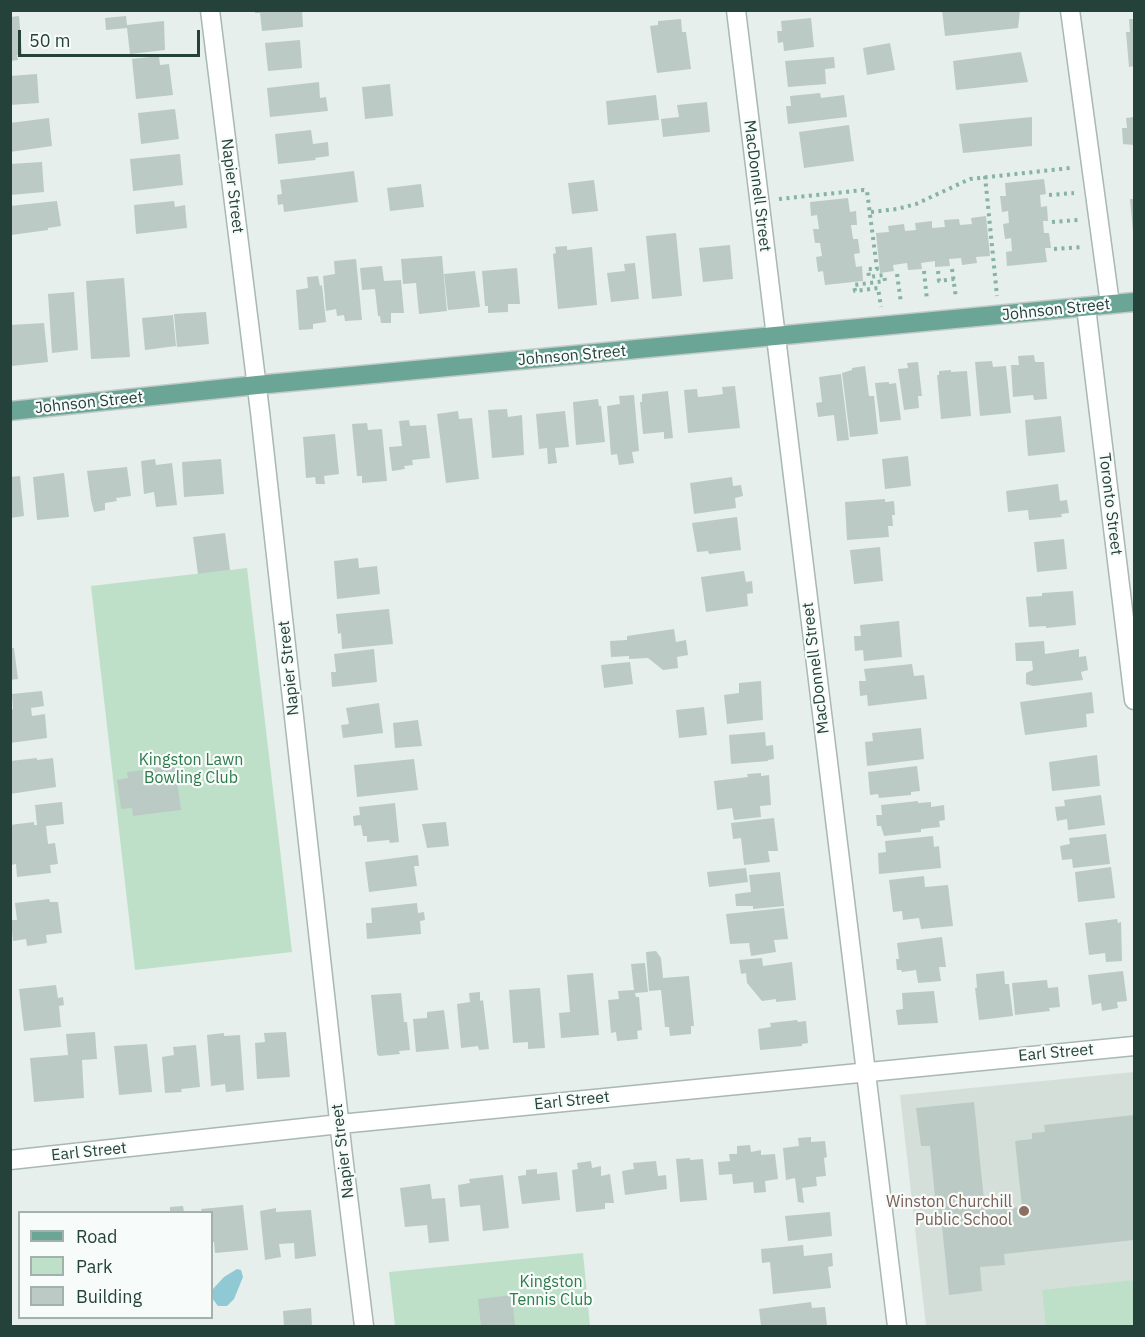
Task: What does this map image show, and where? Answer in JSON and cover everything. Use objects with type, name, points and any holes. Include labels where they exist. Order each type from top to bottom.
[{"type":"main road","name":"Johnson Street","points":[[10,411],[256,385],[1134,302]]},
{"type":"street","name":"Napier Street","points":[[210,10],[256,385],[364,1326]]},
{"type":"street","name":"MacDonnell Street","points":[[736,10],[897,1326]]},
{"type":"street","points":[[1070,10],[1110,304]]},
{"type":"street","name":"Toronto Street","points":[[1086,307],[1134,700]]},
{"type":"street","name":"Earl Street","points":[[10,1160],[340,1124],[1134,1046]]},
{"type":"path","points":[[871,212],[916,204],[962,182],[985,176],[1071,167]]},
{"type":"path","points":[[985,176],[997,297]]},
{"type":"path","points":[[777,200],[864,190],[869,195],[877,268],[868,269],[869,277],[884,275],[885,281],[854,285],[855,291],[878,288],[881,308]]},
{"type":"path","points":[[1049,195],[1074,193]]},
{"type":"path","points":[[1052,222],[1078,220]]},
{"type":"path","points":[[1054,249],[1082,247]]},
{"type":"path","points":[[952,269],[956,301]]},
{"type":"path","points":[[924,271],[927,303]]},
{"type":"path","points":[[938,271],[939,281],[954,279]]},
{"type":"path","points":[[897,274],[901,306]]},
{"type":"shaded area","name":"Winston Churchill Public School","points":[[1134,1072],[1134,1326],[926,1326],[900,1095]]},
{"type":"green space","name":"Kingston Lawn Bowling Club","points":[[247,568],[292,952],[135,970],[91,586]]},
{"type":"green space","name":"Kingston Tennis Club","points":[[583,1253],[590,1326],[395,1326],[389,1272]]},
{"type":"green space","points":[[1134,1280],[1134,1326],[1046,1326],[1042,1290]]},
{"type":"water","points":[[237,1269],[241,1270],[243,1277],[234,1299],[227,1306],[218,1306],[213,1299],[213,1289],[224,1277]]},
{"type":"building","points":[[255,10],[302,10],[303,27],[262,31],[260,13],[255,13]]},
{"type":"building","points":[[942,10],[1020,10],[1018,28],[945,36]]},
{"type":"building","points":[[19,16],[22,54],[17,55],[18,60],[10,61],[10,17]]},
{"type":"building","points":[[126,16],[127,25],[164,21],[165,50],[130,54],[127,28],[106,30],[105,18]]},
{"type":"building","points":[[811,18],[814,47],[784,51],[783,42],[778,43],[777,31],[782,31],[781,21]]},
{"type":"building","points":[[681,19],[682,32],[686,32],[691,69],[657,73],[650,26],[658,25],[658,21]]},
{"type":"building","points":[[1129,19],[1134,19],[1134,66],[1129,67],[1126,32],[1130,32]]},
{"type":"building","points":[[300,40],[302,68],[268,71],[265,43]]},
{"type":"building","points":[[890,43],[895,70],[867,75],[863,48]]},
{"type":"building","points":[[1021,52],[1028,82],[956,90],[953,61]]},
{"type":"building","points":[[159,56],[160,65],[169,64],[173,95],[136,99],[132,59]]},
{"type":"building","points":[[834,57],[835,68],[825,69],[826,84],[788,87],[785,61]]},
{"type":"building","points":[[37,74],[39,103],[10,105],[10,76]]},
{"type":"building","points":[[319,82],[320,98],[326,97],[328,111],[270,117],[267,88]]},
{"type":"building","points":[[390,84],[393,116],[365,119],[362,87]]},
{"type":"building","points":[[820,93],[821,98],[844,95],[847,117],[788,124],[786,106],[791,106],[790,96]]},
{"type":"building","points":[[656,95],[659,120],[608,125],[606,101]]},
{"type":"building","points":[[707,102],[710,132],[663,137],[661,119],[679,117],[677,105]]},
{"type":"building","points":[[175,109],[179,139],[141,144],[138,113]]},
{"type":"building","points":[[1032,117],[1032,146],[963,153],[959,124]]},
{"type":"building","points":[[1134,117],[1134,145],[1123,144],[1122,128],[1127,128],[1126,118]]},
{"type":"building","points":[[49,118],[52,146],[10,152],[10,123]]},
{"type":"building","points":[[849,125],[854,161],[804,168],[799,132]]},
{"type":"building","points":[[311,130],[313,144],[328,142],[329,156],[315,158],[316,160],[278,164],[275,134]]},
{"type":"building","points":[[180,154],[183,185],[133,191],[130,159]]},
{"type":"building","points":[[42,162],[44,192],[10,195],[10,164]]},
{"type":"building","points":[[354,171],[358,202],[284,212],[283,204],[278,205],[277,195],[282,194],[280,180]]},
{"type":"building","points":[[1044,179],[1046,194],[1040,195],[1041,207],[1047,206],[1048,221],[1043,221],[1044,233],[1049,233],[1051,248],[1045,248],[1047,262],[1007,266],[1006,252],[1012,251],[1011,238],[1005,239],[1003,224],[1009,223],[1008,211],[1002,212],[1000,196],[1006,196],[1005,183]]},
{"type":"building","points":[[594,180],[598,211],[572,214],[568,183]]},
{"type":"building","points":[[421,184],[424,207],[390,211],[387,188]]},
{"type":"building","points":[[848,198],[850,212],[856,211],[857,225],[851,225],[853,239],[858,239],[860,253],[854,254],[856,267],[862,266],[863,281],[825,285],[823,271],[818,272],[816,257],[822,256],[820,243],[815,243],[813,229],[819,229],[817,215],[811,216],[810,202]]},
{"type":"building","points":[[1130,199],[1134,199],[1134,232],[1133,232]]},
{"type":"building","points":[[57,201],[61,226],[11,235],[10,206]]},
{"type":"building","points":[[174,201],[175,207],[185,205],[187,228],[136,234],[134,205]]},
{"type":"building","points":[[986,216],[990,256],[976,257],[977,263],[962,265],[961,258],[949,259],[950,266],[935,267],[935,261],[921,263],[922,269],[908,270],[907,263],[893,265],[894,271],[880,273],[876,233],[889,232],[888,226],[904,224],[905,231],[916,230],[915,223],[932,221],[932,228],[945,227],[944,220],[959,219],[960,225],[972,224],[971,218]]},
{"type":"building","points":[[676,233],[682,296],[652,299],[646,236]]},
{"type":"building","points":[[730,245],[733,279],[703,282],[699,248]]},
{"type":"building","points":[[567,246],[567,250],[592,247],[597,305],[558,309],[553,254],[556,253],[555,247]]},
{"type":"building","points":[[442,256],[447,311],[419,314],[416,283],[403,284],[401,259]]},
{"type":"building","points":[[356,259],[362,320],[345,321],[344,315],[337,316],[336,309],[326,311],[323,276],[335,274],[334,261]]},
{"type":"building","points":[[635,263],[639,299],[611,302],[607,273],[625,271],[624,264]]},
{"type":"building","points":[[382,266],[384,281],[401,280],[404,313],[391,313],[391,323],[381,323],[375,289],[362,290],[360,268]]},
{"type":"building","points":[[517,268],[520,304],[508,304],[508,312],[488,313],[488,306],[485,306],[482,271]]},
{"type":"building","points":[[475,271],[480,307],[448,310],[444,274]]},
{"type":"building","points":[[318,276],[320,286],[322,285],[326,322],[313,324],[313,329],[299,330],[296,290],[308,288],[307,277]]},
{"type":"building","points":[[124,278],[130,357],[91,359],[86,281]]},
{"type":"building","points":[[74,292],[78,350],[52,353],[48,294]]},
{"type":"building","points":[[206,312],[209,344],[177,347],[174,314]]},
{"type":"building","points":[[173,315],[176,346],[145,350],[142,318]]},
{"type":"building","points":[[44,323],[48,362],[12,366],[10,325]]},
{"type":"building","points":[[1034,355],[1035,362],[1044,362],[1047,399],[1034,400],[1033,395],[1013,397],[1011,365],[1019,365],[1018,356]]},
{"type":"building","points":[[992,361],[993,367],[1006,366],[1011,413],[980,416],[975,362]]},
{"type":"building","points":[[918,362],[922,396],[918,396],[919,408],[904,410],[898,369],[908,368],[907,363]]},
{"type":"building","points":[[865,366],[869,396],[874,396],[878,434],[850,437],[842,373],[852,368]]},
{"type":"building","points":[[951,370],[951,372],[967,371],[971,416],[941,419],[937,375],[939,371]]},
{"type":"building","points":[[841,374],[849,440],[837,441],[834,415],[818,417],[816,403],[822,402],[819,377]]},
{"type":"building","points":[[889,382],[889,384],[896,383],[901,420],[880,422],[875,383]]},
{"type":"building","points":[[735,386],[740,428],[688,433],[684,390],[697,389],[698,397],[723,394],[722,387]]},
{"type":"building","points":[[668,391],[673,438],[664,439],[664,432],[643,434],[640,402],[642,402],[642,394]]},
{"type":"building","points":[[634,395],[639,451],[632,452],[634,463],[619,465],[617,454],[611,455],[607,406],[620,404],[619,396]]},
{"type":"building","points":[[598,399],[599,406],[601,406],[605,442],[576,445],[573,402]]},
{"type":"building","points":[[507,409],[508,417],[522,415],[524,455],[492,458],[488,410]]},
{"type":"building","points":[[458,411],[459,419],[472,418],[479,479],[446,483],[437,414]]},
{"type":"building","points":[[565,411],[569,447],[555,448],[557,463],[548,464],[547,448],[539,449],[536,414]]},
{"type":"building","points":[[1061,416],[1065,452],[1028,456],[1025,420]]},
{"type":"building","points":[[409,420],[410,426],[426,425],[430,458],[412,460],[413,465],[392,471],[389,447],[402,446],[399,421]]},
{"type":"building","points":[[367,423],[368,430],[382,429],[387,481],[362,483],[362,476],[357,476],[352,424]]},
{"type":"building","points":[[335,434],[339,474],[324,476],[325,484],[316,484],[315,477],[306,478],[303,437]]},
{"type":"building","points":[[908,456],[911,486],[885,489],[882,459]]},
{"type":"building","points":[[155,459],[156,465],[172,463],[177,505],[156,507],[154,492],[144,494],[141,461]]},
{"type":"building","points":[[221,459],[224,494],[184,497],[182,462]]},
{"type":"building","points":[[127,467],[131,496],[116,498],[117,501],[105,503],[105,510],[94,512],[87,471]]},
{"type":"building","points":[[64,473],[69,517],[37,520],[33,477]]},
{"type":"building","points":[[20,476],[24,516],[10,518],[10,477]]},
{"type":"building","points":[[732,477],[733,486],[741,485],[743,496],[735,498],[736,508],[694,514],[690,483]]},
{"type":"building","points":[[1058,484],[1060,501],[1067,500],[1069,513],[1061,514],[1062,517],[1029,520],[1028,510],[1008,512],[1006,491]]},
{"type":"building","points":[[885,499],[885,502],[894,501],[895,515],[892,515],[893,526],[888,526],[889,537],[847,540],[845,502]]},
{"type":"building","points":[[737,517],[741,550],[709,554],[708,551],[697,552],[692,523]]},
{"type":"building","points":[[225,533],[230,570],[198,574],[193,537]]},
{"type":"building","points":[[1064,539],[1067,569],[1037,572],[1034,542]]},
{"type":"building","points":[[880,547],[883,581],[854,584],[850,550]]},
{"type":"building","points":[[358,558],[359,568],[377,566],[380,594],[337,599],[334,561]]},
{"type":"building","points":[[744,571],[746,582],[752,581],[753,593],[747,594],[748,606],[706,612],[701,577]]},
{"type":"building","points":[[1073,591],[1076,625],[1029,627],[1026,597],[1042,596],[1042,593]]},
{"type":"building","points":[[389,609],[393,644],[342,649],[336,614]]},
{"type":"building","points":[[899,621],[902,657],[864,661],[863,650],[855,651],[854,636],[861,636],[860,625]]},
{"type":"building","points":[[674,629],[676,642],[686,640],[688,655],[677,657],[678,668],[663,670],[648,658],[611,657],[610,641],[627,640],[627,636]]},
{"type":"building","points":[[1044,641],[1045,654],[1079,649],[1079,657],[1086,656],[1088,670],[1081,672],[1083,680],[1033,686],[1026,684],[1026,673],[1033,670],[1032,661],[1016,661],[1015,643]]},
{"type":"building","points":[[10,648],[14,648],[18,679],[10,680]]},
{"type":"building","points":[[374,649],[377,682],[332,687],[331,672],[336,672],[334,654]]},
{"type":"building","points":[[630,662],[633,684],[604,688],[601,665]]},
{"type":"building","points":[[912,664],[914,676],[924,675],[927,699],[868,706],[867,695],[860,696],[859,681],[866,681],[864,669]]},
{"type":"building","points":[[761,681],[763,720],[727,724],[724,695],[739,693],[739,683]]},
{"type":"building","points":[[42,691],[44,706],[31,708],[32,716],[45,714],[47,738],[10,743],[12,694]]},
{"type":"building","points":[[1092,692],[1094,713],[1086,714],[1087,727],[1025,735],[1020,702]]},
{"type":"building","points":[[379,703],[383,733],[343,738],[341,725],[349,724],[346,708]]},
{"type":"building","points":[[704,707],[707,735],[679,738],[676,710]]},
{"type":"building","points":[[418,720],[422,746],[395,748],[393,723]]},
{"type":"building","points":[[921,728],[924,759],[867,766],[865,742],[873,741],[872,733]]},
{"type":"building","points":[[765,732],[766,746],[773,745],[774,759],[731,764],[729,735]]},
{"type":"building","points":[[1097,755],[1100,786],[1052,791],[1049,762]]},
{"type":"building","points":[[37,758],[37,760],[53,758],[56,787],[10,794],[10,761]]},
{"type":"building","points":[[414,759],[418,790],[357,797],[354,765]]},
{"type":"building","name":"Kingston Lawn Bowling Club","points":[[175,766],[181,810],[133,816],[132,808],[121,809],[117,780],[128,778],[127,772]]},
{"type":"building","points":[[917,766],[920,791],[911,792],[911,795],[879,798],[878,794],[870,795],[868,772]]},
{"type":"building","points":[[761,773],[761,776],[769,775],[771,805],[760,806],[761,817],[734,820],[732,808],[717,810],[714,781]]},
{"type":"building","points":[[1101,795],[1105,825],[1068,830],[1067,819],[1057,821],[1055,807],[1065,806],[1064,800]]},
{"type":"building","points":[[918,801],[918,803],[931,802],[931,807],[944,805],[945,820],[939,821],[940,827],[921,829],[921,832],[884,836],[881,826],[877,826],[876,815],[882,815],[881,805]]},
{"type":"building","points":[[62,802],[64,824],[46,826],[48,844],[55,843],[58,864],[50,865],[51,873],[17,877],[16,864],[10,865],[10,825],[34,822],[34,825],[37,825],[35,805]]},
{"type":"building","points":[[395,803],[399,842],[390,843],[389,840],[367,842],[367,836],[363,836],[361,825],[354,826],[353,816],[360,815],[359,807]]},
{"type":"building","points":[[774,818],[778,851],[768,851],[770,862],[744,865],[741,838],[733,839],[731,823]]},
{"type":"building","points":[[446,822],[449,846],[427,848],[422,824]]},
{"type":"building","points":[[1106,834],[1110,864],[1073,868],[1072,859],[1062,860],[1060,846],[1070,844],[1069,838]]},
{"type":"building","points":[[933,836],[934,847],[939,846],[941,868],[879,874],[878,853],[886,852],[885,841]]},
{"type":"building","points":[[418,855],[419,866],[414,866],[417,886],[369,892],[365,862]]},
{"type":"building","points":[[1111,867],[1115,898],[1078,902],[1075,872]]},
{"type":"building","points":[[746,868],[748,882],[709,887],[707,872]]},
{"type":"building","points":[[780,872],[784,906],[753,909],[753,906],[736,906],[735,894],[751,892],[749,875]]},
{"type":"building","points":[[924,876],[925,887],[948,885],[953,926],[921,929],[919,918],[903,920],[902,911],[893,912],[889,880]]},
{"type":"building","points":[[49,899],[50,902],[58,902],[62,933],[46,935],[47,943],[27,946],[26,939],[13,941],[11,920],[17,920],[15,903]]},
{"type":"building","points":[[417,903],[418,913],[424,912],[425,920],[420,921],[421,934],[367,939],[366,923],[372,923],[371,908]]},
{"type":"building","points":[[784,908],[788,939],[774,940],[776,952],[751,956],[749,943],[730,944],[726,914]]},
{"type":"building","points":[[1117,919],[1118,923],[1121,922],[1122,961],[1106,962],[1105,953],[1089,955],[1085,923]]},
{"type":"building","points":[[942,937],[946,967],[939,967],[941,981],[918,983],[916,970],[902,972],[897,970],[896,959],[899,959],[897,943]]},
{"type":"building","points":[[656,951],[661,958],[663,978],[689,976],[694,1026],[691,1026],[691,1034],[670,1036],[669,1027],[665,1027],[661,990],[649,991],[646,952]]},
{"type":"building","points":[[762,958],[763,966],[792,962],[796,1000],[762,1001],[747,983],[746,973],[741,974],[739,960]]},
{"type":"building","points":[[645,963],[648,992],[635,993],[636,997],[639,997],[642,1030],[637,1031],[638,1039],[617,1041],[616,1032],[611,1033],[608,1000],[619,999],[618,991],[634,990],[631,964]]},
{"type":"building","points":[[1004,971],[1005,984],[1009,984],[1013,1016],[979,1020],[975,988],[977,988],[976,974]]},
{"type":"building","points":[[1123,971],[1127,1001],[1117,1002],[1118,1008],[1102,1011],[1101,1003],[1092,1005],[1088,975]]},
{"type":"building","points":[[593,973],[599,1035],[561,1038],[559,1013],[570,1012],[567,975]]},
{"type":"building","points":[[1047,980],[1048,988],[1058,987],[1060,1007],[1049,1008],[1050,1011],[1015,1015],[1012,983]]},
{"type":"building","points":[[56,985],[58,998],[63,997],[64,1005],[59,1006],[61,1027],[24,1031],[19,989]]},
{"type":"building","points":[[540,988],[545,1048],[528,1049],[528,1042],[513,1043],[509,990]]},
{"type":"building","points":[[934,991],[938,1023],[898,1025],[896,1010],[903,1009],[902,993]]},
{"type":"building","points":[[480,992],[489,1049],[479,1050],[478,1046],[461,1048],[457,1004],[470,1002],[469,993]]},
{"type":"building","points":[[401,993],[410,1050],[399,1051],[400,1054],[379,1056],[371,995]]},
{"type":"building","points":[[444,1010],[449,1049],[416,1052],[413,1019],[427,1018],[427,1012]]},
{"type":"building","points":[[797,1020],[798,1022],[806,1021],[808,1043],[802,1046],[760,1050],[758,1029],[771,1027],[770,1023]]},
{"type":"building","points":[[95,1032],[97,1059],[82,1060],[84,1098],[34,1102],[30,1058],[68,1055],[66,1034]]},
{"type":"building","points":[[286,1032],[290,1077],[257,1079],[255,1043],[265,1042],[264,1033]]},
{"type":"building","points":[[224,1033],[224,1036],[240,1035],[244,1090],[226,1092],[225,1084],[211,1086],[207,1035]]},
{"type":"building","points":[[147,1044],[152,1092],[119,1095],[114,1046]]},
{"type":"building","points":[[196,1045],[200,1087],[181,1089],[182,1092],[165,1093],[162,1057],[174,1055],[173,1047]]},
{"type":"building","name":"Winston Churchill Public School","points":[[974,1102],[985,1210],[1022,1207],[1015,1141],[1032,1139],[1032,1133],[1045,1132],[1044,1125],[1134,1115],[1134,1240],[1004,1254],[1005,1265],[980,1267],[982,1291],[949,1295],[941,1216],[937,1217],[930,1146],[921,1146],[916,1108]]},
{"type":"building","points":[[811,1137],[811,1142],[825,1141],[826,1176],[816,1177],[817,1186],[802,1188],[804,1203],[798,1202],[795,1178],[786,1180],[783,1148],[799,1146],[798,1138]]},
{"type":"building","points":[[750,1145],[751,1152],[761,1150],[761,1155],[775,1154],[778,1179],[765,1181],[766,1192],[754,1193],[753,1182],[733,1184],[732,1174],[719,1175],[718,1162],[730,1161],[729,1154],[737,1154],[737,1146]]},
{"type":"building","points":[[690,1158],[690,1160],[703,1159],[707,1200],[680,1202],[676,1159]]},
{"type":"building","points":[[591,1161],[592,1168],[601,1166],[601,1176],[610,1174],[614,1203],[605,1203],[605,1209],[576,1212],[572,1170],[578,1169],[577,1163]]},
{"type":"building","points":[[656,1161],[658,1176],[666,1175],[667,1189],[625,1195],[622,1171],[634,1169],[633,1163]]},
{"type":"building","points":[[537,1169],[537,1174],[557,1172],[560,1200],[522,1204],[518,1176],[526,1175],[526,1170]]},
{"type":"building","points":[[503,1175],[509,1228],[483,1231],[480,1205],[460,1207],[458,1185],[470,1183],[469,1179]]},
{"type":"building","points":[[430,1184],[432,1199],[445,1198],[449,1241],[429,1243],[427,1225],[405,1227],[400,1188]]},
{"type":"building","points":[[243,1205],[248,1250],[215,1253],[213,1211],[202,1211],[201,1209]]},
{"type":"building","points":[[183,1206],[184,1211],[170,1211],[170,1207]]},
{"type":"building","points":[[276,1208],[276,1212],[311,1210],[316,1256],[295,1259],[294,1243],[279,1244],[281,1257],[265,1260],[260,1211]]},
{"type":"building","points":[[830,1212],[832,1236],[788,1241],[785,1216]]},
{"type":"building","points":[[803,1245],[804,1256],[832,1253],[833,1266],[828,1267],[831,1288],[773,1294],[770,1262],[762,1263],[761,1249]]},
{"type":"building","points":[[512,1295],[515,1326],[481,1326],[478,1299]]},
{"type":"building","points":[[811,1302],[812,1308],[825,1307],[827,1326],[761,1326],[759,1309]]},
{"type":"building","points":[[311,1308],[312,1326],[284,1326],[283,1311]]},
{"type":"place","name":"Winston Churchill Public School","points":[[1024,1211]]}]
